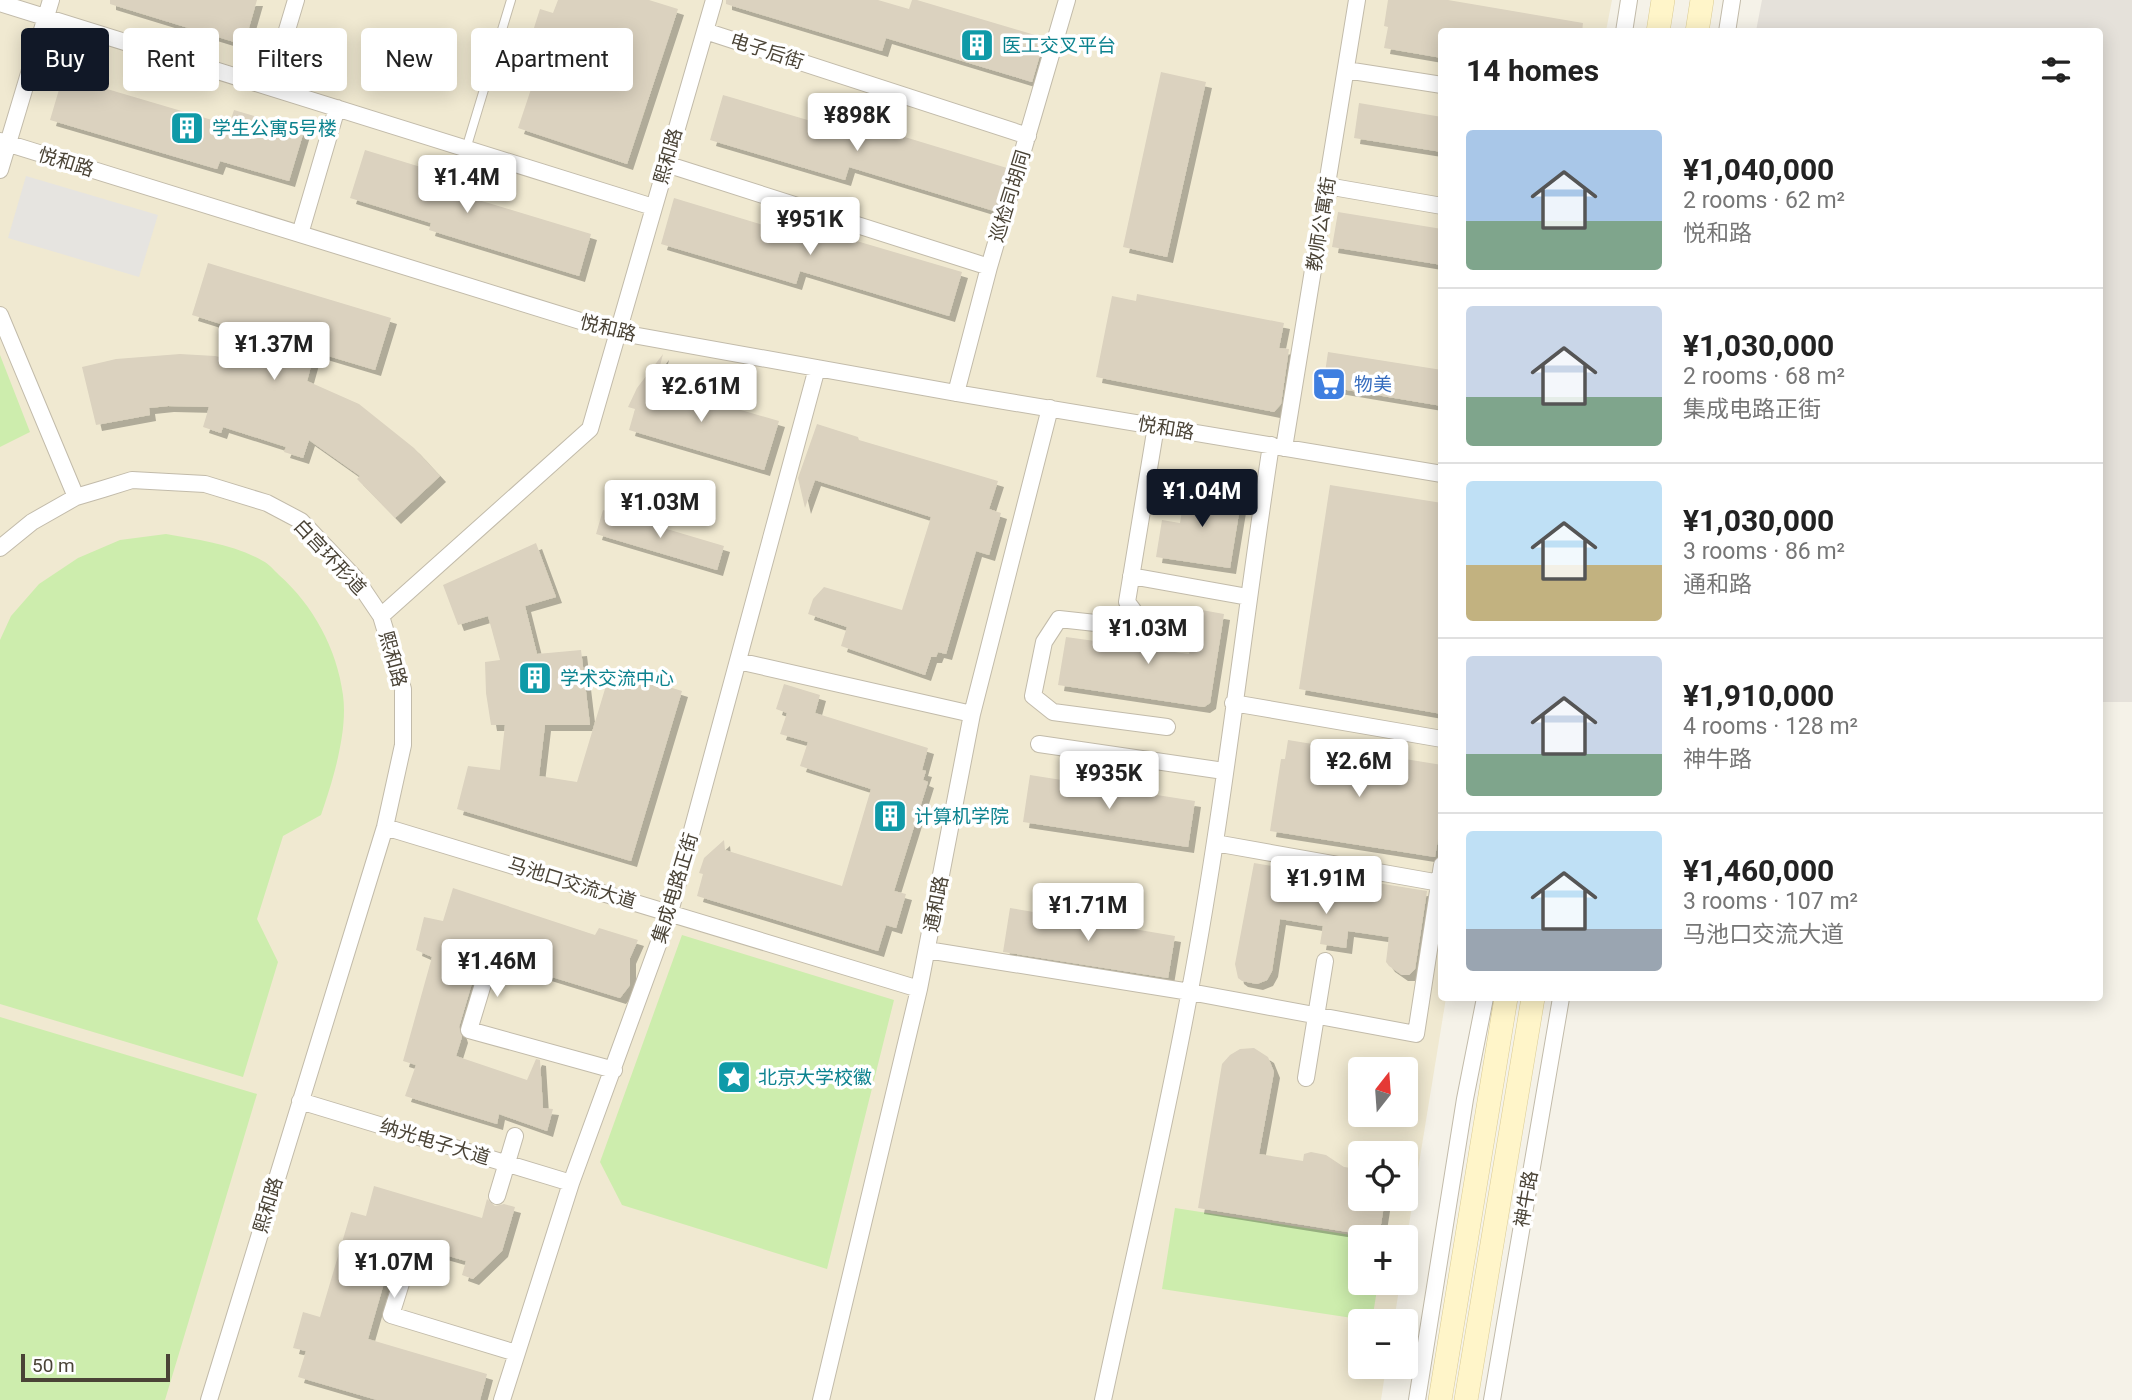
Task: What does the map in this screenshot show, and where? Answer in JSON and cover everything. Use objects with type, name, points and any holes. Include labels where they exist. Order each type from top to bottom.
[{"type":"main road","points":[[1659,28],[1663,0]]},
{"type":"main road","points":[[1698,28],[1702,0]]},
{"type":"main road","points":[[1440,1400],[1506,1001]]},
{"type":"main road","name":"神牛路","points":[[1466,1400],[1532,1001]]},
{"type":"street","points":[[0,170],[4,142],[51,0]]},
{"type":"street","points":[[288,28],[296,0]]},
{"type":"street","name":"熙和路","points":[[209,1400],[385,827],[403,745],[402,689],[381,616],[590,429],[714,0]]},
{"type":"street","name":"巡检司胡同","points":[[956,393],[989,267],[1067,0]]},
{"type":"street","name":"教师公寓街","points":[[1103,1400],[1190,992],[1215,843],[1248,597],[1327,186],[1357,0]]},
{"type":"street","points":[[1625,28],[1629,0]]},
{"type":"street","points":[[1728,28],[1732,0]]},
{"type":"street","points":[[0,3],[233,76]]},
{"type":"street","name":"电子后街","points":[[705,31],[1028,136]]},
{"type":"street","points":[[1346,69],[1438,84]]},
{"type":"street","points":[[283,91],[653,207]]},
{"type":"street","points":[[300,234],[337,108]]},
{"type":"street","name":"悦和路","points":[[4,142],[616,332],[956,393],[1438,473]]},
{"type":"street","points":[[666,164],[989,267]]},
{"type":"street","points":[[1327,186],[1438,205]]},
{"type":"street","points":[[0,315],[76,497]]},
{"type":"street","name":"集成电路正街","points":[[502,1400],[571,1183],[670,912],[817,368]]},
{"type":"street","name":"通和路","points":[[821,1400],[919,989],[972,714],[1050,408]]},
{"type":"street","points":[[1156,426],[1126,602],[1133,610],[1132,627],[1059,619],[1044,642],[1033,696],[1053,712],[1167,727]]},
{"type":"street","name":"白宫环形道","points":[[0,548],[32,522],[76,497],[132,480],[205,484],[267,503],[301,521],[356,579],[381,616]]},
{"type":"street","points":[[1131,576],[1248,597]]},
{"type":"street","points":[[738,661],[972,714]]},
{"type":"street","points":[[1233,703],[1438,739]]},
{"type":"street","points":[[1040,744],[1224,771]]},
{"type":"street","name":"马池口交流大道","points":[[385,827],[919,989]]},
{"type":"street","points":[[1215,843],[1438,883]]},
{"type":"street","points":[[927,950],[1190,992],[1416,1034],[1438,896]]},
{"type":"street","points":[[1306,1079],[1325,961]]},
{"type":"street","points":[[486,974],[469,1030],[614,1070]]},
{"type":"street","points":[[1417,1400],[1465,1099],[1484,1001]]},
{"type":"street","name":"神牛路","points":[[1492,1400],[1560,1001]]},
{"type":"street","name":"纳光电子大道","points":[[300,1101],[571,1183]]},
{"type":"street","points":[[497,1196],[515,1136]]},
{"type":"street","points":[[408,1261],[391,1315],[516,1353]]},
{"type":"lane","points":[[466,149],[511,0]]},
{"type":"shaded area","points":[[0,0],[1612,0],[1607,28],[1438,28],[1438,1001],[1446,1001],[1418,1169],[1418,1141],[1348,1141],[1348,1211],[1411,1211],[1409,1225],[1348,1225],[1348,1295],[1398,1295],[1396,1309],[1348,1309],[1348,1379],[1384,1379],[1381,1400],[0,1400]]},
{"type":"shaded area","points":[[1762,0],[2132,0],[2132,702],[2103,702],[2103,28],[1757,28]]},
{"type":"shaded area","points":[[26,176],[158,215],[139,277],[8,238]]},
{"type":"green space","points":[[0,355],[30,432],[0,447]]},
{"type":"green space","points":[[166,534],[228,547],[252,555],[269,565],[302,600],[322,629],[335,661],[343,695],[341,740],[335,771],[321,815],[283,836],[257,919],[278,962],[243,1077],[0,1004],[0,640],[11,616],[39,584],[78,558],[120,540]]},
{"type":"green space","points":[[682,935],[894,1000],[827,1269],[622,1205],[600,1162]]},
{"type":"green space","points":[[0,1017],[257,1094],[165,1400],[0,1400]]},
{"type":"green space","points":[[1175,1208],[1348,1235],[1348,1295],[1376,1295],[1374,1309],[1348,1309],[1348,1317],[1162,1289]]},
{"type":"building","points":[[110,0],[257,0],[249,28],[233,28],[233,42],[219,37],[219,28],[188,28],[110,4]]},
{"type":"building","points":[[558,0],[649,0],[678,9],[627,164],[518,128],[530,91],[633,91],[633,28],[534,28],[540,9],[553,13]]},
{"type":"building","name":"医工交叉平台","points":[[726,0],[878,0],[909,9],[912,0],[917,0],[1045,38],[1032,82],[886,38],[882,51],[726,4]]},
{"type":"building","points":[[1388,0],[1448,0],[1583,23],[1582,28],[1438,28],[1438,57],[1384,48],[1388,27],[1384,26]]},
{"type":"building","points":[[1161,72],[1206,82],[1167,257],[1123,247]]},
{"type":"building","name":"学生公寓5号楼","points":[[109,90],[229,125],[234,110],[304,131],[289,181],[220,161],[217,169],[50,120],[59,91]]},
{"type":"building","points":[[723,95],[872,139],[875,128],[1007,168],[994,211],[849,167],[845,180],[710,140]]},
{"type":"building","points":[[1359,103],[1438,116],[1438,151],[1354,138]]},
{"type":"building","points":[[365,150],[447,175],[442,189],[591,234],[579,276],[429,230],[431,223],[350,198]]},
{"type":"building","points":[[674,198],[823,243],[826,232],[962,272],[949,316],[800,271],[796,284],[661,244]]},
{"type":"building","points":[[1338,212],[1438,228],[1438,264],[1332,247]]},
{"type":"building","points":[[208,263],[391,318],[375,370],[315,352],[307,381],[359,404],[414,448],[440,476],[395,518],[357,479],[360,476],[309,440],[303,458],[284,452],[286,447],[223,427],[221,433],[203,427],[209,407],[149,408],[150,415],[96,425],[82,367],[116,359],[180,354],[215,356],[244,362],[253,334],[192,315]]},
{"type":"building","points":[[1137,294],[1284,323],[1279,348],[1289,349],[1281,404],[1274,412],[1096,377],[1112,296],[1136,301]]},
{"type":"building","points":[[1328,352],[1438,369],[1438,405],[1323,386]]},
{"type":"building","points":[[663,354],[655,385],[779,421],[764,470],[629,430],[635,409],[628,407],[637,388]]},
{"type":"building","points":[[817,424],[858,437],[859,440],[998,481],[989,509],[1001,513],[989,555],[976,551],[946,654],[938,652],[936,657],[931,657],[925,675],[841,646],[847,627],[808,614],[813,599],[824,587],[902,610],[931,517],[815,480],[805,508],[798,478]]},
{"type":"building","points":[[1330,485],[1438,502],[1438,713],[1299,689]]},
{"type":"building","points":[[1186,486],[1242,495],[1230,568],[1156,557],[1162,520],[1180,523]]},
{"type":"building","points":[[603,510],[724,546],[717,570],[596,534]]},
{"type":"building","name":"学术交流中心","points":[[536,543],[556,597],[525,606],[537,654],[581,650],[590,725],[545,725],[539,776],[577,782],[611,669],[682,691],[631,861],[457,809],[468,766],[500,770],[505,725],[491,725],[486,693],[485,662],[500,660],[488,616],[458,625],[443,585]]},
{"type":"building","points":[[1196,609],[1224,614],[1210,703],[1204,707],[1058,685],[1066,637],[1189,654]]},
{"type":"building","name":"计算机学院","points":[[784,684],[820,695],[815,713],[928,748],[922,770],[926,771],[923,780],[928,782],[894,891],[906,894],[896,928],[886,925],[878,951],[697,896],[703,874],[699,873],[704,858],[724,840],[725,850],[842,886],[871,789],[800,766],[808,742],[780,734],[787,713],[776,709]]},
{"type":"building","points":[[1288,740],[1438,764],[1438,839],[1435,857],[1270,831],[1281,759],[1285,759]]},
{"type":"building","points":[[1030,775],[1195,801],[1188,847],[1023,822]]},
{"type":"building","points":[[1254,863],[1427,891],[1415,969],[1409,975],[1402,975],[1389,966],[1386,962],[1389,937],[1348,931],[1346,948],[1320,944],[1323,926],[1280,919],[1272,971],[1267,980],[1257,984],[1242,981],[1238,978],[1235,964]]},
{"type":"building","points":[[453,888],[595,935],[599,928],[638,940],[630,958],[630,985],[620,998],[484,956],[476,970],[459,1027],[462,1037],[456,1056],[527,1080],[536,1059],[540,1060],[543,1108],[553,1109],[547,1131],[499,1114],[497,1124],[405,1096],[416,1065],[403,1061],[432,957],[416,950],[424,917],[443,921]]},
{"type":"building","points":[[1010,908],[1175,936],[1168,978],[1003,952]]},
{"type":"building","points":[[1254,1048],[1268,1057],[1274,1072],[1259,1154],[1303,1161],[1304,1154],[1311,1152],[1326,1155],[1348,1168],[1348,1211],[1383,1211],[1381,1225],[1348,1225],[1348,1232],[1198,1208],[1222,1064],[1240,1049]]},
{"type":"building","points":[[374,1186],[482,1218],[487,1199],[495,1206],[504,1204],[515,1207],[502,1251],[473,1279],[462,1275],[466,1261],[396,1241],[368,1339],[487,1374],[480,1400],[377,1400],[298,1377],[306,1351],[293,1348],[303,1312],[320,1317],[351,1212],[366,1216]]},
{"type":"place","name":"医工交叉平台","points":[[977,45]]},
{"type":"place","name":"学生公寓5号楼","points":[[187,128]]},
{"type":"place","name":"物美","points":[[1329,384]]},
{"type":"place","name":"学术交流中心","points":[[535,678]]},
{"type":"place","name":"计算机学院","points":[[890,816]]},
{"type":"place","name":"北京大学校徽","points":[[734,1077]]}]
